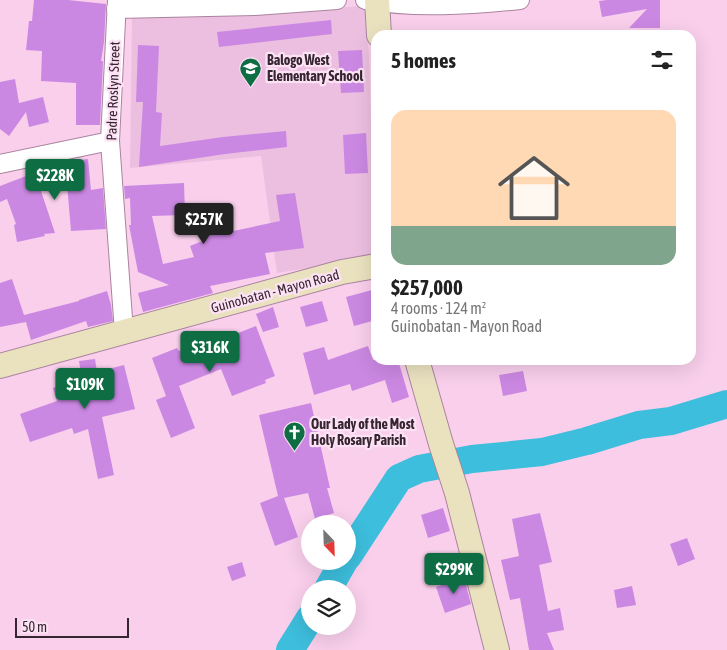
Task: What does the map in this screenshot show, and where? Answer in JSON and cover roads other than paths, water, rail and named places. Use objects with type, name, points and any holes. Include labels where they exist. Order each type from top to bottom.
[{"type":"main road","points":[[373,1],[378,30]]},
{"type":"main road","name":"Guinobatan - Mayon Road","points":[[0,366],[342,272],[371,267]]},
{"type":"main road","points":[[418,365],[457,493],[497,650]]},
{"type":"street","points":[[116,5],[254,6],[337,0]]},
{"type":"street","points":[[373,1],[438,5],[520,0]]},
{"type":"street","name":"Padre Roslyn Street","points":[[116,5],[110,141],[124,332]]},
{"type":"street","points":[[0,164],[110,141]]},
{"type":"waterway","points":[[356,544],[399,478],[419,469],[472,459],[542,452],[639,425],[671,421],[727,404]]},
{"type":"waterway","points":[[333,580],[339,570]]},
{"type":"waterway","points":[[290,650],[301,632]]},
{"type":"place","name":"Balogo West Elementary School","points":[[251,87]]},
{"type":"place","name":"Our Lady of the Most Holy Rosary Parish","points":[[295,451]]}]
